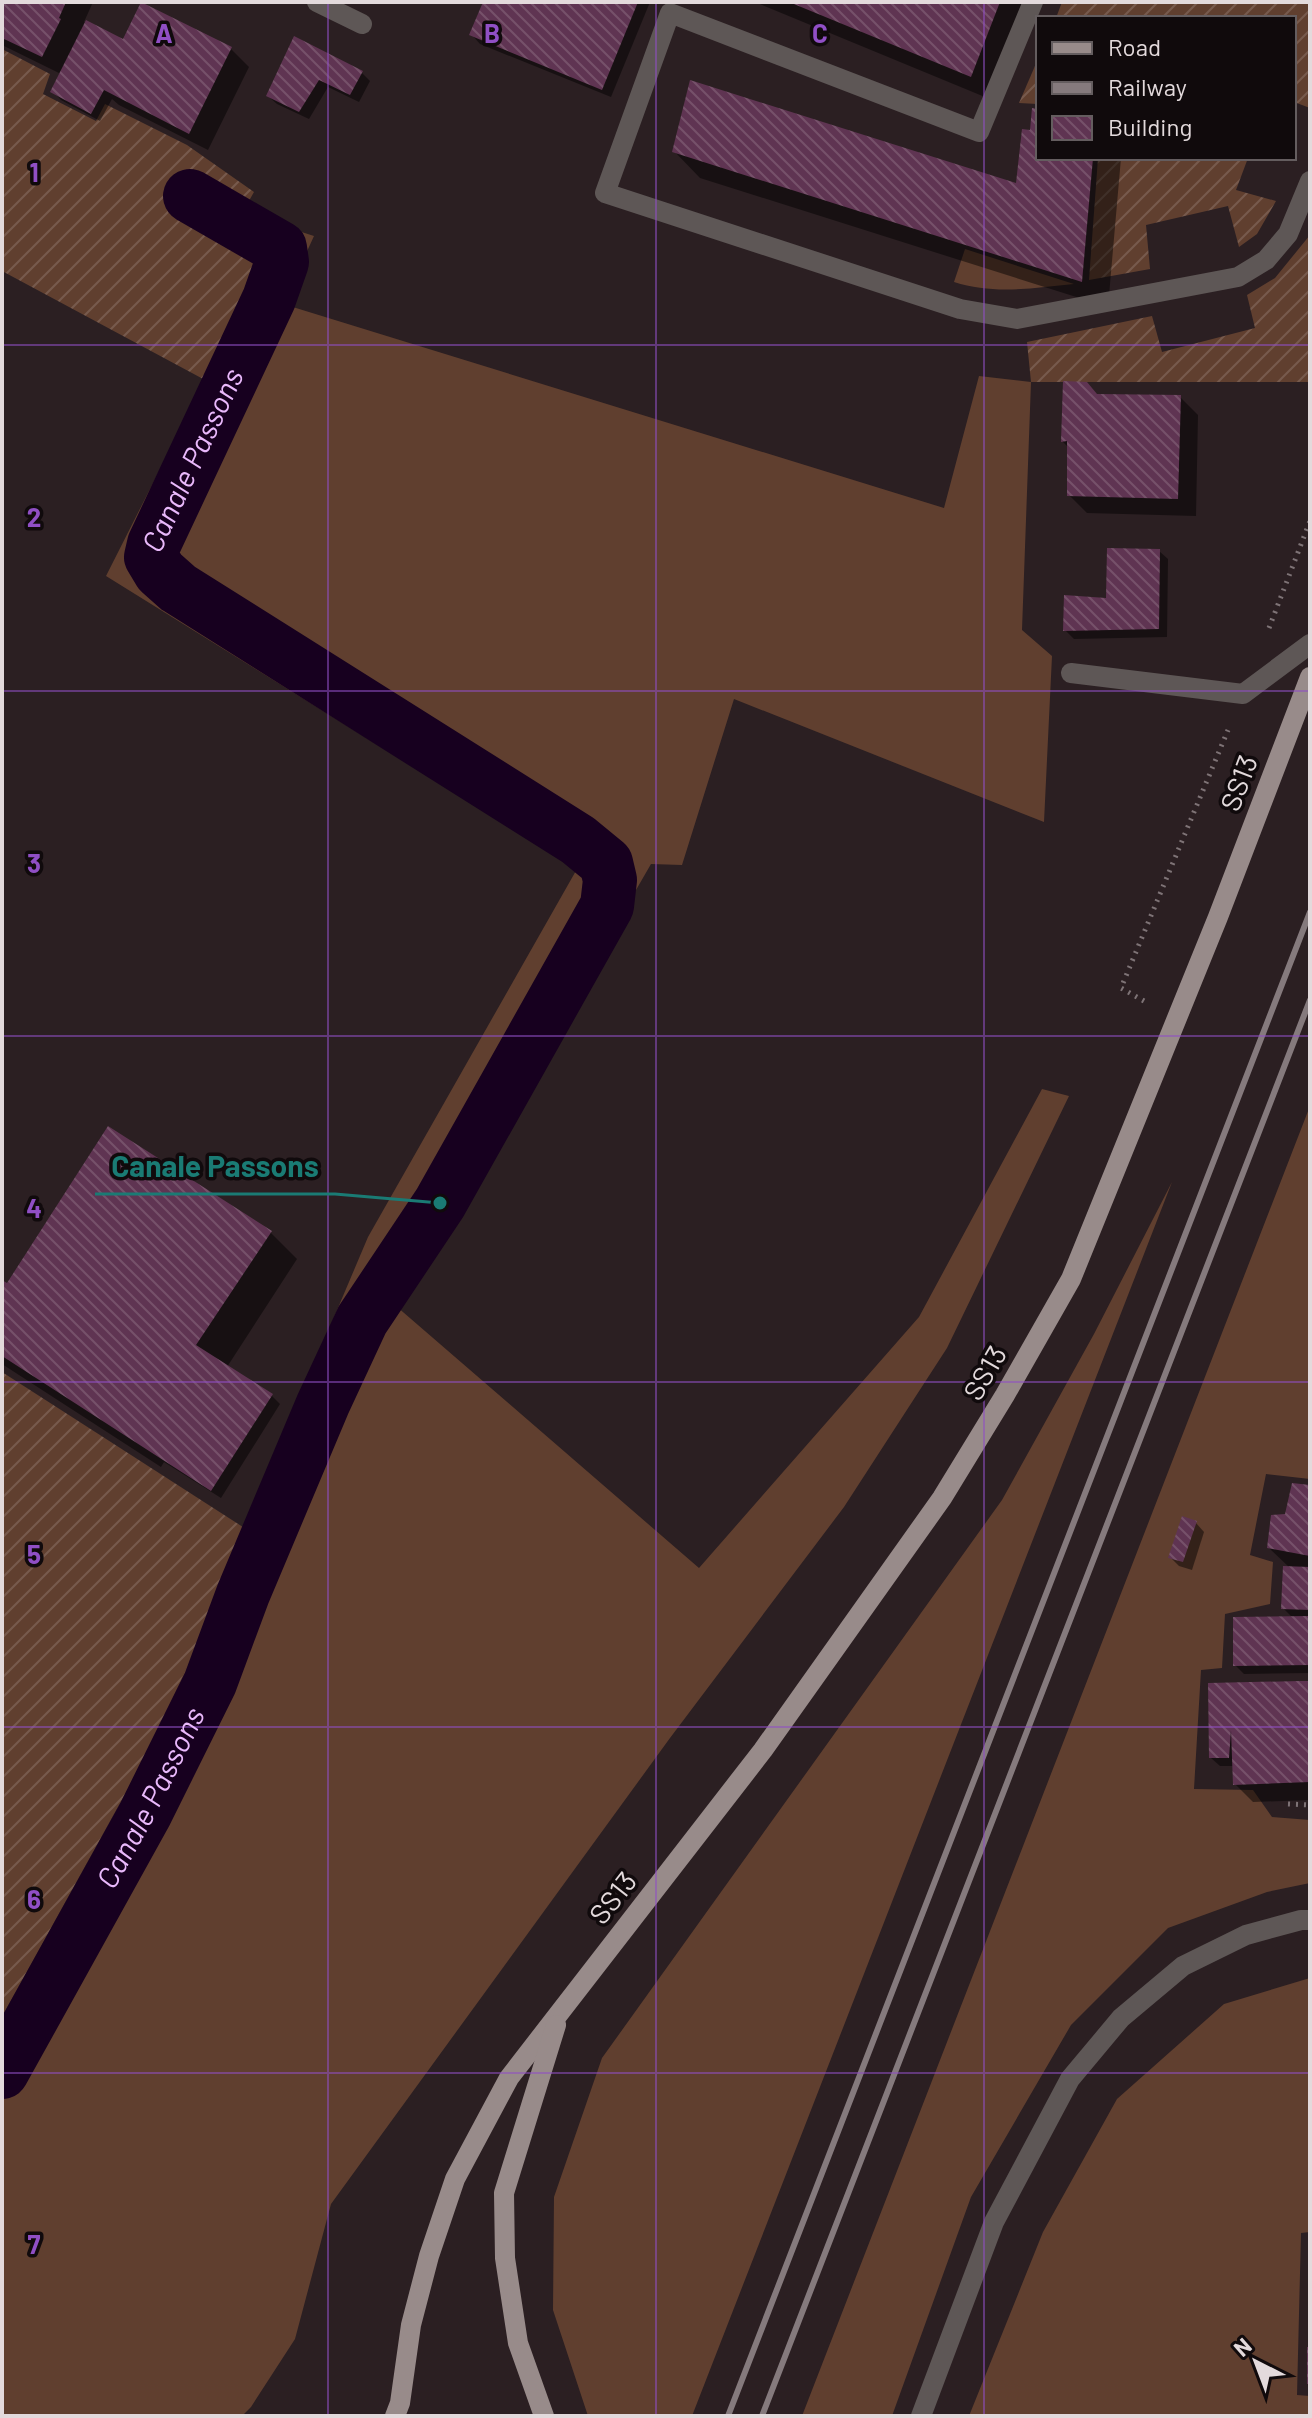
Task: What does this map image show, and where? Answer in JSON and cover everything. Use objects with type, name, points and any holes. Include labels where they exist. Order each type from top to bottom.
[{"type":"main road","name":"SS13","points":[[395,2416],[400,2403],[411,2325],[429,2256],[455,2179],[509,2078],[763,1750],[950,1485],[1071,1279],[1177,1019],[1310,677]]},
{"type":"main road","name":"SS13","points":[[544,2416],[518,2343],[505,2258],[504,2193],[559,2014]]},
{"type":"street","points":[[317,2],[362,24]]},
{"type":"street","points":[[1033,2],[979,132],[670,13],[605,193],[960,309],[1017,319],[1238,277],[1266,260],[1288,234],[1310,181]]},
{"type":"street","points":[[1071,673],[1243,694],[1310,644]]},
{"type":"street","points":[[921,2416],[994,2222],[1070,2079],[1121,2018],[1183,1966],[1246,1935],[1310,1920]]},
{"type":"path","points":[[1266,636],[1310,521]]},
{"type":"path","points":[[1177,1019],[1121,988],[1243,694]]},
{"type":"path","points":[[1288,1804],[1310,1805]]},
{"type":"shaded area","points":[[1062,2],[1310,2],[1310,108],[1296,103],[1296,16],[1057,16]]},
{"type":"shaded area","points":[[2,49],[50,74],[43,94],[96,121],[105,104],[187,145],[254,192],[246,206],[283,226],[205,380],[2,271]]},
{"type":"shaded area","points":[[1036,64],[1036,104],[1019,103]]},
{"type":"shaded area","points":[[1098,160],[1247,160],[1236,190],[1276,201],[1257,234],[1239,247],[1228,206],[1146,225],[1150,269],[1089,280]]},
{"type":"shaded area","points":[[283,226],[314,236],[283,304],[944,508],[979,376],[1031,382],[1022,630],[1052,656],[1044,822],[734,699],[682,865],[651,864],[396,1306],[699,1568],[919,1317],[1042,1089],[1069,1096],[947,1348],[844,1507],[670,1738],[331,2204],[295,2339],[251,2407],[242,2416],[2,2416],[2,2017],[155,1740],[368,1237],[577,869],[106,576]]},
{"type":"shaded area","points":[[1310,235],[1310,382],[1031,382],[1027,342],[1152,316],[1162,352],[1255,328],[1247,295],[1275,278]]},
{"type":"shaded area","points":[[965,249],[1074,284],[999,289],[954,282]]},
{"type":"shaded area","points":[[1310,1106],[1310,1479],[1266,1474],[1250,1555],[1273,1562],[1270,1604],[1225,1614],[1222,1668],[1201,1670],[1194,1789],[1253,1790],[1272,1817],[1310,1820],[1310,1883],[1267,1892],[1168,1928],[1071,2025],[971,2197],[892,2416],[802,2416]]},
{"type":"shaded area","points":[[1172,1182],[692,2416],[588,2416],[553,2310],[554,2197],[602,2058],[1002,1500],[1094,1334]]},
{"type":"shaded area","points":[[2,1372],[246,1529],[155,1740],[2,2017]]},
{"type":"shaded area","points":[[1310,1978],[1310,2232],[1301,2233],[1297,2395],[1310,2396],[1310,2416],[969,2416],[1043,2232],[1117,2099],[1224,2004]]},
{"type":"building","points":[[2,2],[66,2],[42,57],[2,38]]},
{"type":"building","points":[[141,2],[232,47],[189,134],[104,90],[91,114],[50,92],[86,20],[123,39]]},
{"type":"building","points":[[483,2],[638,2],[602,90],[469,35]]},
{"type":"building","points":[[789,2],[1000,2],[971,77]]},
{"type":"building","points":[[294,36],[363,71],[350,95],[319,80],[299,112],[266,96]]},
{"type":"building","points":[[690,80],[1016,183],[1022,129],[1030,130],[1032,108],[1036,109],[1036,160],[1093,160],[1082,282],[672,152]]},
{"type":"building","points":[[1063,381],[1087,382],[1097,394],[1181,395],[1178,499],[1067,496],[1067,441],[1061,442]]},
{"type":"building","points":[[1107,548],[1160,549],[1159,629],[1063,631],[1064,595],[1106,598]]},
{"type":"building","points":[[108,1126],[272,1231],[196,1345],[273,1394],[211,1491],[2,1356],[2,1280],[7,1283]]},
{"type":"building","points":[[1292,1483],[1310,1485],[1310,1556],[1267,1548],[1271,1515],[1285,1514]]},
{"type":"building","points":[[1182,1516],[1197,1521],[1183,1562],[1168,1558]]},
{"type":"building","points":[[1283,1566],[1310,1567],[1310,1610],[1281,1609]]},
{"type":"building","points":[[1310,1616],[1310,1665],[1233,1666],[1233,1617]]},
{"type":"building","points":[[1310,1681],[1310,1782],[1233,1785],[1231,1730],[1229,1758],[1209,1758],[1208,1683]]},
{"type":"building","points":[[1307,2347],[1310,2347],[1310,2384],[1307,2384]]},
{"type":"waterway","name":"Canale Passons","points":[[2,2072],[145,1814],[210,1683],[243,1594],[362,1320],[440,1203],[607,906],[610,880],[606,863],[578,840],[178,588],[160,572],[151,557],[154,544],[269,299],[282,262],[280,248],[190,196]]},
{"type":"railway","points":[[728,2416],[1310,912]]},
{"type":"railway","points":[[762,2416],[1310,1000]]},
{"type":"place","name":"Canale Passons","points":[[440,1203]]}]
